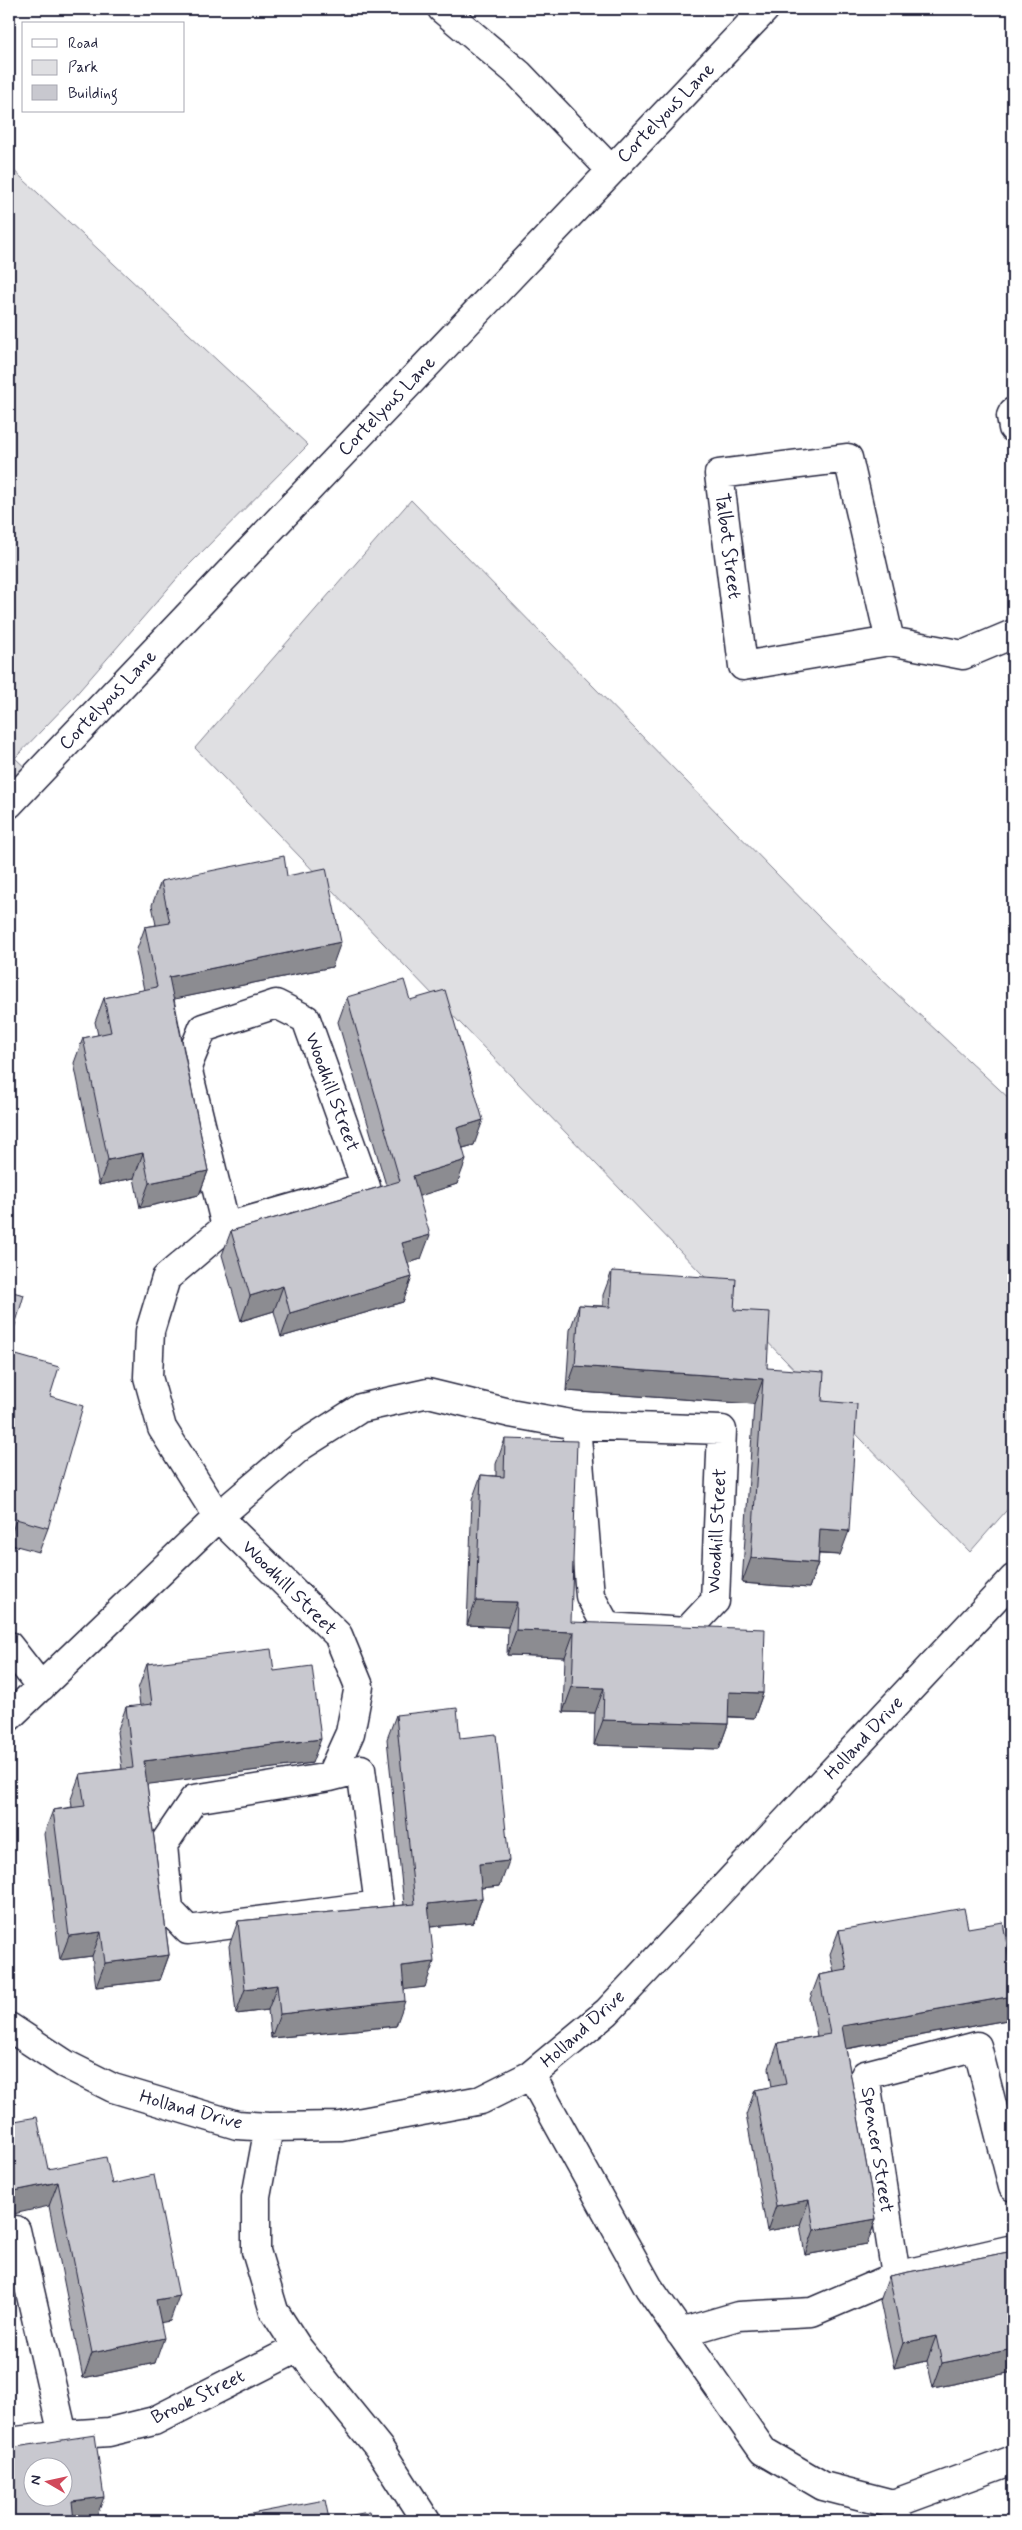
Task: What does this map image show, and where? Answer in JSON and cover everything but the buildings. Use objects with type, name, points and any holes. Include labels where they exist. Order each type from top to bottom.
[{"type":"street","points":[[442,9],[519,74],[611,170]]},
{"type":"street","name":"Cortelyous Lane","points":[[9,804],[765,9]]},
{"type":"street","points":[[1013,412],[1011,416],[1013,428]]},
{"type":"street","name":"Talbot Street","points":[[890,641],[848,458],[719,474],[743,666],[890,641],[963,655],[1013,634]]},
{"type":"street","name":"Woodhill Street","points":[[226,1227],[187,1067],[203,1028],[276,1004],[306,1019],[366,1187],[226,1227],[166,1278],[150,1331],[148,1377],[162,1428],[218,1517],[338,1635],[359,1686],[350,1733],[330,1778]]},
{"type":"street","name":"Woodhill Street","points":[[9,1717],[218,1517],[301,1446],[361,1408],[428,1393],[576,1425],[722,1430],[715,1601],[686,1632],[607,1627],[590,1596],[576,1425]]},
{"type":"street","name":"Holland Drive","points":[[9,2027],[65,2064],[113,2088],[237,2124],[270,2127],[341,2126],[481,2100],[531,2074],[607,2012],[1013,1579]]},
{"type":"street","points":[[9,1646],[40,1687]]},
{"type":"street","points":[[361,1769],[379,1905],[188,1930],[169,1910],[163,1845],[194,1799],[330,1778],[361,1769]]},
{"type":"street","name":"Spencer Street","points":[[896,2276],[865,2075],[977,2046],[1013,2187]]},
{"type":"street","points":[[531,2074],[649,2288],[763,2451],[823,2486],[896,2513],[1013,2460]]},
{"type":"street","points":[[270,2127],[256,2197],[256,2251],[274,2311],[298,2348],[379,2448],[426,2521]]},
{"type":"street","points":[[9,2231],[16,2230],[63,2435]]},
{"type":"street","points":[[680,2333],[738,2316],[812,2312],[896,2276],[1013,2249]]},
{"type":"street","name":"Brook Street","points":[[9,2442],[63,2435],[109,2432],[154,2421],[298,2348]]},
{"type":"green space","points":[[9,166],[308,445],[187,567],[73,698],[15,758],[30,772],[9,794]]},
{"type":"green space","points":[[411,500],[864,963],[1013,1102],[1013,1503],[970,1552],[195,748]]}]
